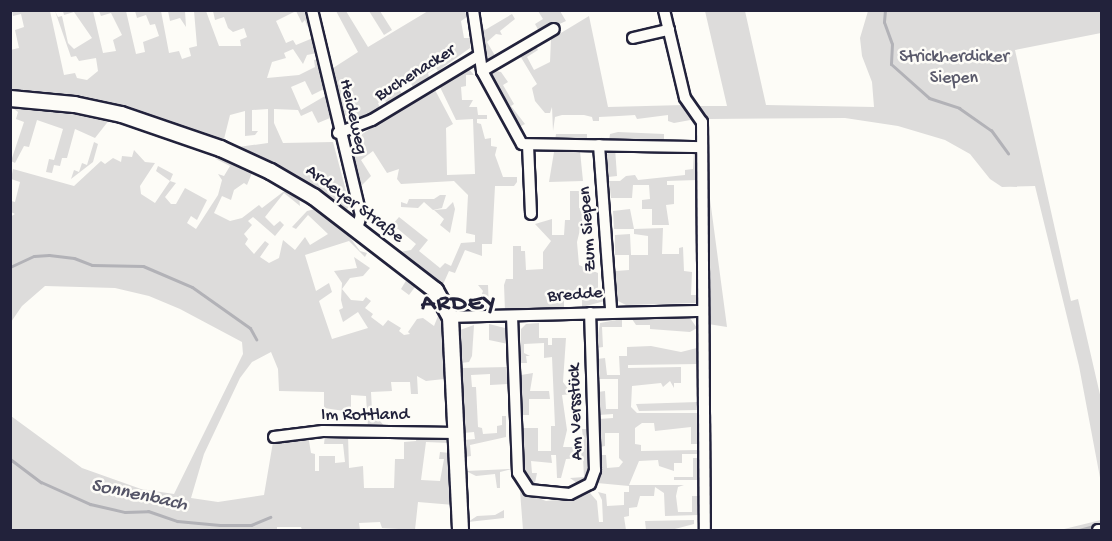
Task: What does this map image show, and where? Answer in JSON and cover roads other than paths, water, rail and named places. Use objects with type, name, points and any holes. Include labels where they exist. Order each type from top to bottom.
[{"type":"main road","name":"Ardeyer Straße","points":[[10,98],[99,109],[220,148],[295,184],[357,229],[435,291],[450,317],[460,531]]},
{"type":"street","name":"Heideweg","points":[[312,10],[339,133],[361,215],[357,229]]},
{"type":"street","points":[[664,10],[685,98],[699,113],[702,147],[705,531]]},
{"type":"street","points":[[477,12],[478,56],[482,71],[517,140],[528,145],[670,144],[675,147],[702,147]]},
{"type":"street","name":"Buchenacker","points":[[482,71],[554,29]]},
{"type":"street","points":[[633,38],[669,30]]},
{"type":"street","name":"Buchenacker","points":[[339,133],[372,120],[478,56]]},
{"type":"street","points":[[528,145],[531,214]]},
{"type":"street","name":"Zum Siepen","points":[[599,145],[611,310]]},
{"type":"street","name":"Bredde","points":[[450,317],[590,313],[611,310],[702,311]]},
{"type":"street","name":"Am Versstück","points":[[512,316],[518,473],[530,490],[542,494],[570,494],[590,484],[595,470],[590,313]]},
{"type":"street","name":"Im Rottland","points":[[274,436],[323,431],[456,433]]},
{"type":"waterway","points":[[885,10],[884,22],[892,44],[891,64],[929,98],[959,108],[991,130],[1008,153]]},
{"type":"waterway","points":[[10,267],[34,256],[49,255],[74,258],[92,265],[143,266],[192,287],[250,328],[256,339]]},
{"type":"waterway","name":"Sonnenbach","points":[[10,459],[41,482],[90,504],[125,512],[148,511],[177,521],[220,525],[251,525],[270,517]]},
{"type":"waterway","points":[[1079,530],[1102,524]]},
{"type":"district","name":"ARDEY","points":[[459,305]]},
{"type":"park label","name":"Strickherdicker Siepen","points":[[954,69]]}]
